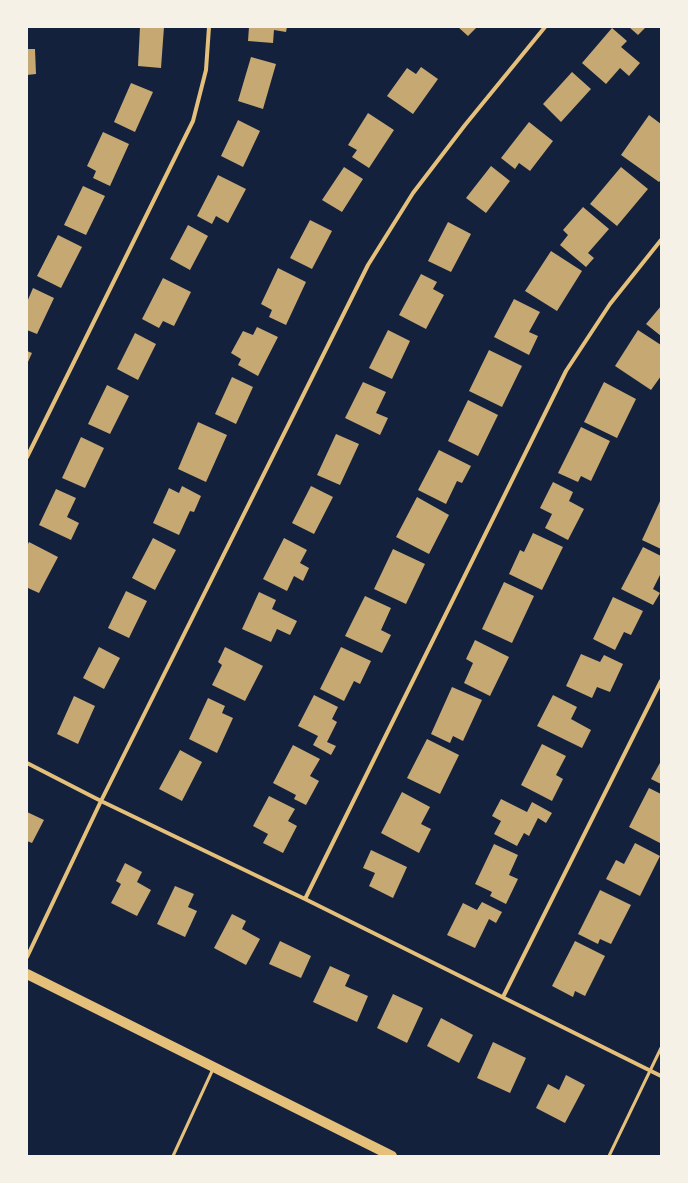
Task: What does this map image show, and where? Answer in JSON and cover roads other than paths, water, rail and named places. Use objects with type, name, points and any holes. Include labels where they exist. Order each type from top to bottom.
[{"type":"main road","points":[[27,974],[392,1156]]},
{"type":"street","points":[[27,457],[192,121],[206,70],[209,27]]},
{"type":"street","points":[[27,957],[101,801],[368,265],[413,193],[465,125],[545,27]]},
{"type":"street","points":[[305,899],[566,371],[610,304],[661,240]]},
{"type":"street","points":[[503,997],[661,681]]},
{"type":"street","points":[[27,763],[101,801],[305,899],[661,1076]]},
{"type":"lane","points":[[609,1156],[661,1048]]},
{"type":"lane","points":[[173,1156],[214,1067]]}]
